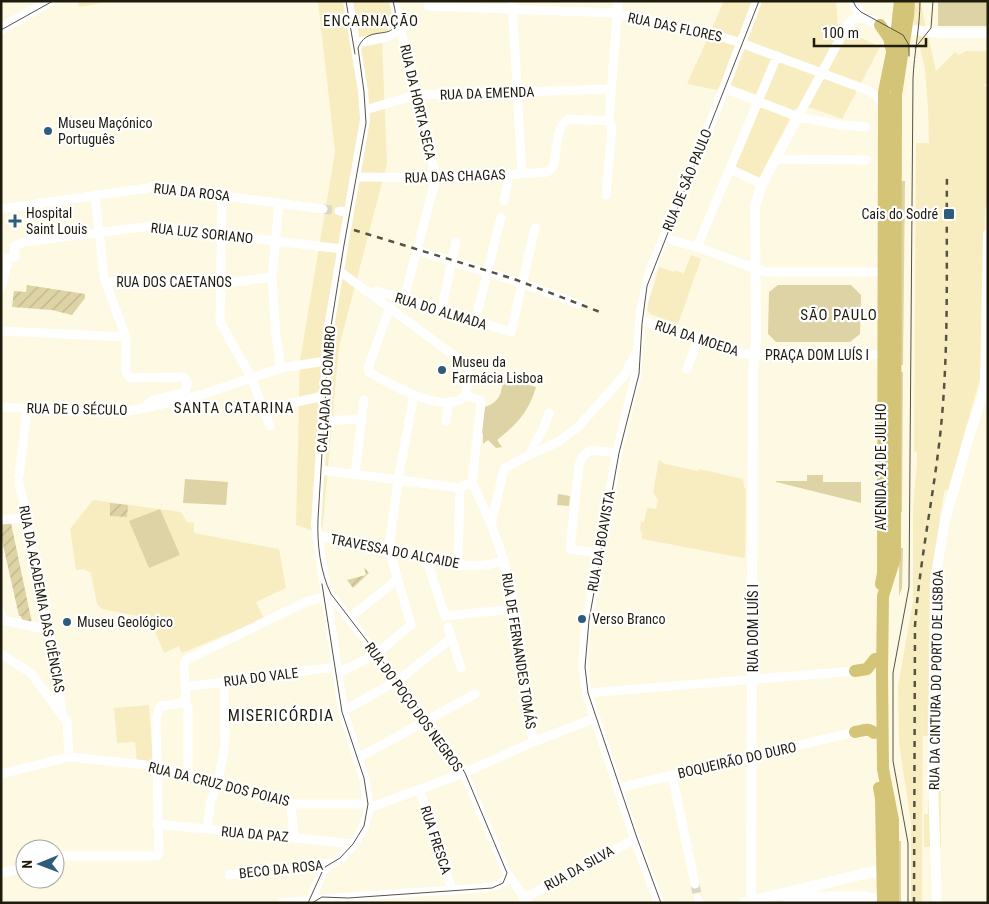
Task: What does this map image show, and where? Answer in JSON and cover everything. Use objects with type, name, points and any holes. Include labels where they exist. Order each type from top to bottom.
[{"type":"main road","points":[[1,29],[50,1]]},
{"type":"main road","points":[[854,1],[857,10],[864,17],[880,25],[906,29]]},
{"type":"main road","points":[[900,1],[906,29]]},
{"type":"main road","points":[[906,29],[909,1]]},
{"type":"main road","points":[[880,25],[891,44],[891,56]]},
{"type":"main road","name":"AVENIDA 24 DE JULHO","points":[[893,903],[893,820],[882,769],[883,596],[896,558],[890,355],[884,272],[884,92],[891,56],[906,29]]},
{"type":"main road","name":"AVENIDA 24 DE JULHO","points":[[881,903],[883,872],[881,799],[876,770],[874,733],[875,659],[878,601],[883,574],[890,355],[896,310],[896,95],[906,29]]},
{"type":"main road","points":[[884,272],[890,277],[892,298],[896,310]]},
{"type":"main road","points":[[855,671],[867,669],[875,659]]},
{"type":"main road","points":[[855,732],[867,729],[874,733]]},
{"type":"main road","points":[[749,902],[874,872],[883,872],[889,876],[893,884]]},
{"type":"main road","points":[[844,878],[850,882],[852,887],[850,894],[846,897]]},
{"type":"main road","points":[[770,897],[870,897],[881,903]]},
{"type":"street","name":"CALÇADA DO COMBRO","points":[[348,1],[365,110],[364,130],[354,177],[343,212],[342,249],[326,361],[316,532],[322,573],[328,597],[343,711],[364,778],[369,806]]},
{"type":"street","points":[[356,48],[360,42],[395,34],[400,26],[394,1]]},
{"type":"street","points":[[606,195],[612,127],[608,122],[618,1]]},
{"type":"street","name":"RUA DE SÃO PAULO","points":[[638,364],[640,320],[648,275],[757,1]]},
{"type":"street","name":"RUA DAS FLORES","points":[[428,6],[458,4],[512,5],[617,14],[709,32],[822,72],[875,94],[881,101],[884,112]]},
{"type":"street","points":[[512,5],[522,173]]},
{"type":"street","points":[[798,117],[848,24],[854,18],[864,17]]},
{"type":"street","name":"RUA DA HORTA SECA","points":[[400,26],[436,178]]},
{"type":"street","points":[[906,29],[939,33],[988,33]]},
{"type":"street","points":[[353,32],[363,38],[372,39]]},
{"type":"street","points":[[697,247],[777,56]]},
{"type":"street","points":[[724,88],[798,117],[841,126],[866,127]]},
{"type":"street","name":"RUA DA EMENDA","points":[[365,110],[416,95],[611,89]]},
{"type":"street","name":"PRAÇA DOM LUÍS I","points":[[798,117],[762,184],[755,206],[757,269],[755,354],[890,355]]},
{"type":"street","name":"RUA DAS CHAGAS","points":[[354,177],[469,178],[547,172],[553,167],[560,129],[564,122],[569,119],[608,122]]},
{"type":"street","points":[[776,159],[866,160]]},
{"type":"street","points":[[730,169],[762,184]]},
{"type":"street","points":[[504,201],[510,175]]},
{"type":"street","points":[[404,299],[436,178]]},
{"type":"street","name":"RUA DA ROSA","points":[[1,209],[155,187],[323,209]]},
{"type":"street","points":[[94,195],[100,232],[104,278],[126,337],[126,371],[130,378],[182,377],[187,382],[187,388],[184,392],[153,400],[142,409]]},
{"type":"street","points":[[222,195],[220,322],[251,377],[270,426]]},
{"type":"street","points":[[280,203],[272,277],[276,336],[281,368]]},
{"type":"street","points":[[478,310],[501,217]]},
{"type":"street","name":"RUA LUZ SORIANO","points":[[8,258],[14,246],[25,242],[151,226],[342,249]]},
{"type":"street","points":[[522,284],[535,228]]},
{"type":"street","name":"RUA DA CINTURA DO PORTO DE LISBOA","points":[[937,903],[933,783],[935,580],[945,521],[986,381],[988,234]]},
{"type":"street","points":[[663,238],[697,247],[765,272],[884,272]]},
{"type":"street","points":[[442,307],[456,242]]},
{"type":"street","points":[[416,250],[579,304]]},
{"type":"street","points":[[1,288],[8,258]]},
{"type":"street","points":[[338,270],[371,293],[390,307],[467,365],[470,376],[465,396],[457,402],[449,402],[414,395],[368,371],[390,307]]},
{"type":"street","name":"RUA DOS CAETANOS","points":[[105,282],[186,278],[194,283],[221,284],[272,277]]},
{"type":"street","name":"RUA DO ALMADA","points":[[371,293],[377,291],[511,332],[522,284]]},
{"type":"street","name":"RUA DA MOEDA","points":[[640,320],[734,352],[755,354]]},
{"type":"street","points":[[1,331],[126,337]]},
{"type":"street","points":[[687,369],[698,339]]},
{"type":"street","points":[[491,524],[504,469],[558,442],[578,427],[624,376],[639,348]]},
{"type":"street","name":"RUA DOM LUÍS I","points":[[749,902],[752,757],[753,371],[755,354]]},
{"type":"street","name":"RUA DE O SÉCULO","points":[[1,407],[117,413],[204,394],[281,368],[326,361]]},
{"type":"street","name":"RUA DA BOAVISTA","points":[[638,364],[634,388],[617,452],[585,634],[584,671],[587,693],[595,718],[659,903]]},
{"type":"street","points":[[337,670],[376,654],[410,625],[389,548],[398,480],[414,395]]},
{"type":"street","points":[[264,409],[324,396]]},
{"type":"street","points":[[320,470],[460,488],[472,482],[481,402],[480,400],[465,396]]},
{"type":"street","points":[[355,474],[364,400]]},
{"type":"street","points":[[446,422],[449,402]]},
{"type":"street","name":"RUA DA ACADEMIA DAS CIÊNCIAS","points":[[27,408],[19,479],[26,514],[24,518],[49,630],[63,716],[68,727],[69,757]]},
{"type":"street","points":[[529,455],[545,425],[549,413]]},
{"type":"street","points":[[323,420],[361,419]]},
{"type":"street","points":[[600,552],[570,549],[579,465],[583,456],[591,450],[617,452]]},
{"type":"street","name":"RUA DE FERNANDES TOMÁS","points":[[472,482],[491,524],[504,561],[514,609],[533,742]]},
{"type":"street","points":[[458,565],[460,488]]},
{"type":"street","points":[[1,520],[24,518]]},
{"type":"street","name":"TRAVESSA DO ALCAIDE","points":[[316,532],[458,565],[476,565],[504,561]]},
{"type":"street","points":[[426,558],[445,616],[514,609]]},
{"type":"street","points":[[349,620],[397,580]]},
{"type":"street","points":[[184,702],[187,696],[184,665],[188,658],[308,601],[328,597]]},
{"type":"street","name":"RUA DO POÇO DOS NEGROS","points":[[328,597],[376,654],[452,754],[464,773],[510,878],[526,901]]},
{"type":"street","points":[[1,612],[3,620],[49,630]]},
{"type":"street","points":[[448,627],[461,668]]},
{"type":"street","points":[[343,711],[397,681],[452,638]]},
{"type":"street","points":[[1,654],[31,673],[63,716]]},
{"type":"street","name":"RUA DO VALE","points":[[186,687],[224,681],[337,670]]},
{"type":"street","points":[[587,693],[855,671]]},
{"type":"street","points":[[207,829],[225,744],[224,681]]},
{"type":"street","points":[[358,758],[475,694]]},
{"type":"street","points":[[65,857],[157,856],[159,852],[156,721],[161,706],[184,702]]},
{"type":"street","points":[[184,702],[188,706],[188,774]]},
{"type":"street","name":"RUA DA CRUZ DOS POIAIS","points":[[1,774],[69,757],[156,766],[291,804],[369,806],[420,790],[464,773],[533,742],[595,718]]},
{"type":"street","name":"BOQUEIRÃO DO DURO","points":[[618,788],[855,732]]},
{"type":"street","points":[[672,775],[695,884]]},
{"type":"street","name":"RUA FRESCA","points":[[420,790],[452,890]]},
{"type":"street","points":[[291,804],[294,838]]},
{"type":"street","points":[[310,902],[322,872],[340,859],[354,844],[364,826],[369,806]]},
{"type":"street","name":"RUA DA PAZ","points":[[157,824],[354,844]]},
{"type":"street","name":"RUA DA SILVA","points":[[526,901],[635,838]]},
{"type":"street","name":"BECO DA ROSA","points":[[229,875],[332,864]]},
{"type":"street","points":[[1,873],[15,870]]},
{"type":"street","points":[[282,903],[492,887],[510,878]]},
{"type":"shaded area","points":[[78,1],[113,1],[79,7]]},
{"type":"shaded area","points":[[318,1],[399,1],[406,32],[382,40],[387,164],[339,347],[322,534],[296,525],[300,360],[335,152]]},
{"type":"shaded area","points":[[724,1],[836,1],[838,26],[880,47],[842,119],[812,108],[795,109],[759,178],[734,167],[764,97],[730,85],[720,86],[717,90],[687,84]]},
{"type":"shaded area","points":[[909,1],[920,1],[936,71],[955,52],[959,55],[966,51],[988,51],[988,84],[984,84],[988,86],[988,200],[985,210],[984,328],[980,379],[948,490],[945,490],[940,515],[940,569],[944,569],[944,574],[940,574],[940,590],[945,590],[945,610],[941,610],[941,847],[924,847],[924,814],[928,814],[928,736],[923,736],[923,649],[922,903],[911,903],[911,822],[899,744],[898,686],[913,602],[913,507],[917,462],[917,452],[914,451],[916,143],[929,143],[925,69]]},
{"type":"shaded area","points":[[938,1],[988,1],[988,26],[938,26]]},
{"type":"shaded area","points":[[899,181],[905,181],[903,365],[900,365]]},
{"type":"shaded area","points":[[691,255],[701,259],[678,324],[650,314],[647,310],[648,304],[659,267],[674,272],[675,270],[683,273],[683,275]]},
{"type":"shaded area","points":[[27,285],[85,294],[85,298],[72,315],[52,310],[12,307],[14,291],[26,292]]},
{"type":"shaded area","points":[[778,285],[851,285],[861,295],[860,334],[850,342],[776,342],[768,334],[769,292]]},
{"type":"shaded area","points":[[900,372],[903,372],[902,512],[900,511]]},
{"type":"shaded area","points":[[507,375],[521,383],[536,387],[526,411],[497,440],[502,447],[496,448],[488,440],[483,444],[483,434],[481,431],[483,412],[485,407],[492,404],[499,397]]},
{"type":"shaded area","points":[[659,460],[665,464],[698,471],[699,469],[743,479],[746,489],[745,557],[642,539],[641,522],[644,522],[647,508],[656,509],[658,500],[653,492]]},
{"type":"shaded area","points":[[807,475],[823,475],[823,482],[861,482],[861,503],[776,482],[807,481]]},
{"type":"shaded area","points":[[185,479],[228,482],[226,505],[183,503]]},
{"type":"shaded area","points":[[558,494],[570,496],[569,506],[557,505]]},
{"type":"shaded area","points":[[93,500],[181,512],[187,522],[194,523],[194,533],[279,549],[286,588],[256,602],[264,619],[182,653],[179,646],[164,653],[150,620],[102,609],[97,604],[91,573],[84,569],[76,570],[70,529]]},
{"type":"shaded area","points":[[110,503],[128,505],[127,517],[110,516]]},
{"type":"shaded area","points":[[160,509],[180,555],[149,568],[129,521]]},
{"type":"shaded area","points":[[1,523],[11,523],[32,623],[22,620],[21,616],[19,616],[1,536]]},
{"type":"shaded area","points":[[899,548],[903,548],[902,588],[899,596]]},
{"type":"shaded area","points":[[364,567],[369,573],[353,588],[347,580],[366,575]]},
{"type":"shaded area","points":[[149,705],[153,763],[137,762],[135,742],[117,743],[114,708]]},
{"type":"shaded area","points":[[898,841],[901,841],[901,903],[898,903]]},
{"type":"tunnel","points":[[323,209],[339,211]]},
{"type":"tunnel","points":[[695,884],[698,899]]},
{"type":"tram line","points":[[1,30],[53,1]]},
{"type":"tram line","points":[[346,1],[355,54]]},
{"type":"tram line","points":[[312,903],[322,897],[348,898],[492,888],[503,883],[507,873],[465,773],[453,753],[331,594],[324,576],[320,557],[318,519],[331,326],[366,123],[358,48],[363,39],[370,35],[391,30],[395,26],[396,16],[393,1]]},
{"type":"tram line","points":[[661,903],[588,693],[585,667],[589,620],[619,453],[639,374],[642,324],[647,286],[759,1]]},
{"type":"tram line","points":[[853,1],[861,12],[903,35],[909,45],[909,56]]},
{"type":"tram line","points":[[908,903],[908,843],[893,761],[893,673],[909,587],[913,79],[920,1]]},
{"type":"tram line","points":[[915,48],[931,28],[933,1]]},
{"type":"tram line","points":[[308,903],[325,867],[340,858],[353,844],[364,826],[368,804],[364,778],[342,712],[322,584]]},
{"type":"railway","points":[[914,903],[915,626],[920,573],[942,416],[946,325],[947,174]]},
{"type":"railway","points":[[354,230],[514,279],[600,312]]},
{"type":"place","name":"Museu Maçónico Português","points":[[48,131]]},
{"type":"place","name":"Cais do Sodré","points":[[949,214]]},
{"type":"place","name":"Hospital Saint Louis","points":[[15,221]]},
{"type":"place","name":"Museu da Farmácia Lisboa","points":[[442,370]]},
{"type":"place","name":"Verso Branco","points":[[582,619]]},
{"type":"place","name":"Museu Geológico","points":[[67,622]]},
{"type":"district","name":"ENCARNAÇÃO","points":[[371,21]]},
{"type":"district","name":"SÃO PAULO","points":[[839,315]]},
{"type":"district","name":"SANTA CATARINA","points":[[234,408]]},
{"type":"district","name":"MISERICÓRDIA","points":[[281,715]]}]
